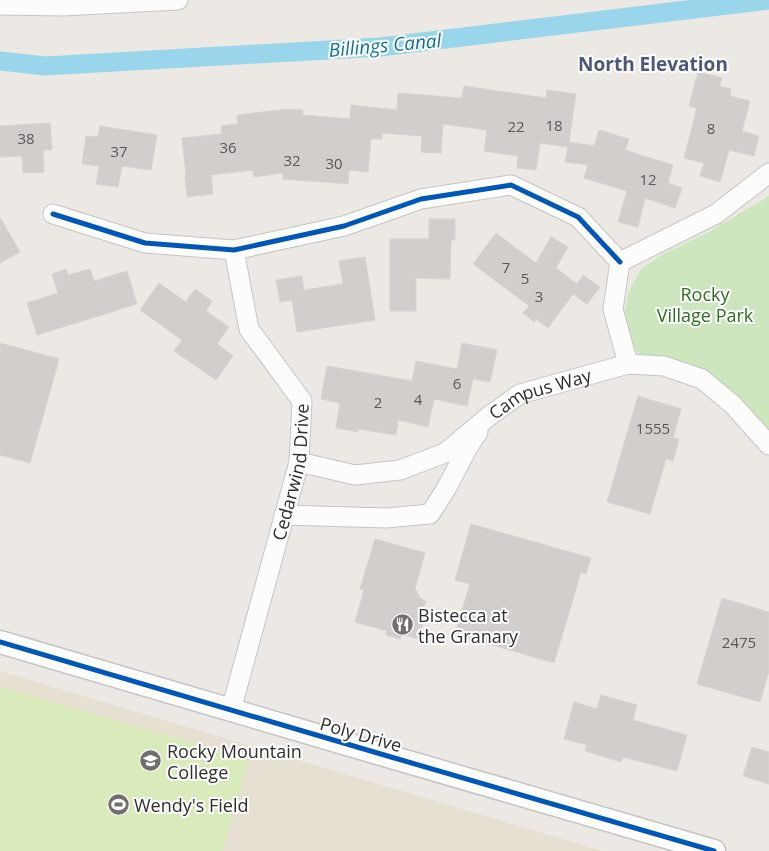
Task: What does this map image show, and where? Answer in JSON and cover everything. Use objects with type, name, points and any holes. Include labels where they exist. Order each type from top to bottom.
[{"type":"street","points":[[0,4],[63,6],[178,0]]},
{"type":"street","points":[[620,262],[716,214],[769,173]]},
{"type":"street","points":[[53,214],[145,243],[234,250],[344,226],[421,199],[511,185],[578,217],[620,262]]},
{"type":"street","name":"Cedarwind Drive","points":[[231,710],[299,462],[302,401],[249,329],[234,250]]},
{"type":"street","points":[[620,262],[613,309],[628,364]]},
{"type":"street","name":"Campus Way","points":[[299,462],[355,475],[400,470],[445,453],[489,416],[520,394],[628,364],[664,366],[702,379],[733,404],[769,445]]},
{"type":"street","points":[[284,516],[386,518],[430,514],[446,489],[468,447],[489,416]]},
{"type":"street","name":"Poly Drive","points":[[0,642],[714,851]]},
{"type":"shaded area","name":"Rocky Mountain College","points":[[0,671],[603,851],[0,851]]},
{"type":"green space","name":"Rocky Village Park","points":[[769,196],[769,433],[733,391],[703,371],[641,355],[636,351],[624,316],[629,291],[641,269],[663,254],[707,233]]},
{"type":"green space","name":"Wendy's Field","points":[[0,687],[249,759],[223,851],[0,851]]},
{"type":"building","points":[[698,72],[722,78],[719,86],[731,89],[730,96],[750,101],[742,131],[759,136],[754,156],[729,150],[720,182],[700,176],[704,163],[684,158],[697,108],[689,106]]},
{"type":"building","points":[[464,86],[546,98],[547,90],[576,94],[569,142],[594,146],[599,130],[629,139],[625,150],[673,165],[668,183],[682,188],[675,208],[645,198],[638,227],[618,222],[627,191],[584,178],[588,165],[565,162],[568,147],[540,143],[536,170],[517,168],[518,156],[484,151],[487,130],[443,124],[441,153],[421,152],[422,136],[382,133],[382,139],[371,139],[368,172],[349,170],[348,184],[283,179],[283,173],[254,177],[253,170],[211,175],[213,194],[187,197],[182,138],[222,134],[221,126],[238,124],[237,115],[289,109],[303,110],[303,115],[350,119],[351,105],[397,110],[398,93],[462,98]]},
{"type":"building","points":[[50,123],[52,150],[43,150],[44,172],[23,173],[22,156],[0,157],[0,126]]},
{"type":"building","points":[[100,126],[157,135],[151,170],[122,166],[118,187],[96,184],[99,166],[82,164],[86,136],[98,137]]},
{"type":"building","points":[[0,217],[20,252],[0,263]]},
{"type":"building","points":[[429,219],[455,219],[455,240],[451,240],[450,279],[416,278],[416,311],[390,311],[390,239],[429,239]]},
{"type":"building","points":[[496,233],[536,263],[551,237],[568,247],[556,268],[577,284],[583,275],[600,287],[587,304],[573,294],[548,328],[536,319],[534,322],[523,313],[529,306],[473,264]]},
{"type":"building","points":[[365,257],[375,320],[297,332],[292,300],[280,302],[276,280],[302,276],[304,290],[343,284],[339,261]]},
{"type":"building","points":[[66,269],[68,275],[90,269],[94,281],[127,271],[137,304],[37,335],[27,303],[58,293],[52,274]]},
{"type":"building","points":[[159,283],[186,302],[195,289],[212,301],[206,311],[229,327],[217,344],[233,356],[216,380],[174,351],[182,340],[140,310]]},
{"type":"building","points":[[0,343],[59,359],[30,463],[0,455]]},
{"type":"building","points":[[462,343],[497,350],[490,382],[473,379],[467,406],[434,399],[428,427],[398,420],[396,435],[358,429],[358,432],[336,428],[340,403],[321,399],[327,366],[412,381],[416,361],[457,369]]},
{"type":"building","points":[[638,396],[681,409],[673,438],[679,439],[673,461],[666,459],[650,514],[607,502]]},
{"type":"building","points":[[471,524],[591,558],[586,574],[581,572],[554,663],[455,634],[470,584],[455,580]]},
{"type":"building","points":[[375,539],[425,553],[415,588],[420,598],[426,601],[420,619],[424,620],[418,639],[402,634],[400,639],[386,635],[387,631],[355,622],[364,590],[360,589]]},
{"type":"building","points":[[722,598],[769,612],[769,671],[760,702],[697,684]]},
{"type":"building","points":[[601,695],[637,705],[633,720],[687,735],[677,771],[623,757],[621,762],[585,751],[587,745],[564,739],[574,702],[597,709]]},
{"type":"building","points":[[752,747],[769,752],[769,784],[743,776]]},
{"type":"waterway","name":"Billings Canal","points":[[0,61],[45,66],[380,47],[769,0]]},
{"type":"cycle path","points":[[53,214],[145,243],[234,250],[344,226],[421,199],[511,185],[578,217],[620,262]]},
{"type":"cycle path","points":[[0,642],[714,851]]},
{"type":"place","name":"Bistecca at the Granary","points":[[402,625]]},
{"type":"place","name":"Rocky Mountain College","points":[[151,761]]},
{"type":"place","name":"Wendy's Field","points":[[118,805]]},
{"type":"district","name":"North Elevation","points":[[653,64]]}]
